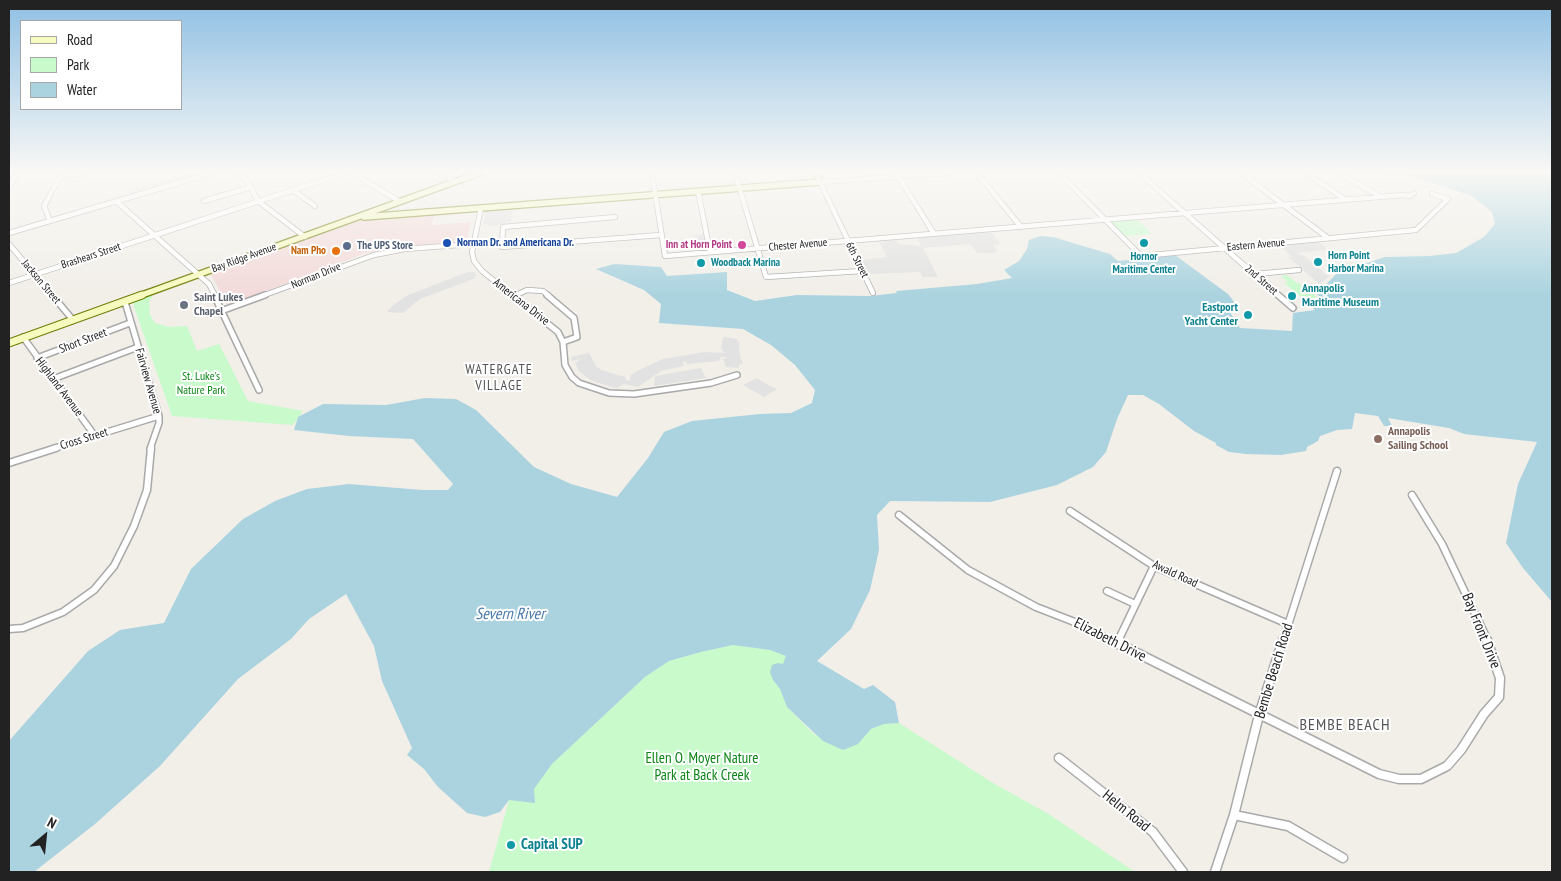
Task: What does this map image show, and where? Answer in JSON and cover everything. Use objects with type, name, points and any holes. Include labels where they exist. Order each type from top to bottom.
[{"type":"main road","name":"Bay Ridge Avenue","points":[[9,342],[125,302],[364,214]]},
{"type":"main road","points":[[350,220],[397,214]]},
{"type":"street","points":[[46,214],[50,220]]},
{"type":"street","points":[[9,233],[70,214]]},
{"type":"street","points":[[131,214],[209,284],[259,390]]},
{"type":"street","name":"Brashears Street","points":[[9,283],[218,214]]},
{"type":"street","points":[[275,214],[304,237]]},
{"type":"street","name":"Americana Drive","points":[[480,214],[472,256],[477,266],[558,332],[563,342]]},
{"type":"street","points":[[615,218],[503,227],[502,247],[661,234],[658,214]]},
{"type":"street","points":[[703,214],[710,252]]},
{"type":"street","points":[[747,214],[766,278],[862,271]]},
{"type":"street","name":"6th Street","points":[[835,214],[873,292]]},
{"type":"street","points":[[922,214],[934,234]]},
{"type":"street","points":[[1010,214],[1021,227]]},
{"type":"street","points":[[1098,214],[1104,220]]},
{"type":"street","name":"Chester Avenue","points":[[661,234],[665,256],[1173,214]]},
{"type":"street","name":"2nd Street","points":[[1187,214],[1293,308]]},
{"type":"street","points":[[1296,214],[1328,238]]},
{"type":"street","name":"Eastern Avenue","points":[[1104,220],[1141,256],[1416,230],[1432,214]]},
{"type":"street","name":"Jackson Street","points":[[9,244],[73,320]]},
{"type":"street","name":"Norman Drive","points":[[221,311],[374,255],[405,249],[473,244]]},
{"type":"street","points":[[1255,274],[1299,270]]},
{"type":"street","points":[[514,296],[526,290],[543,291],[574,318],[577,337],[563,342],[565,365],[572,377],[587,387],[609,393],[646,393],[711,383],[737,375]]},
{"type":"street","name":"Fairview Avenue","points":[[9,629],[23,628],[63,612],[94,590],[114,566],[134,526],[146,490],[149,453],[159,416],[125,302]]},
{"type":"street","name":"Short Street","points":[[37,358],[130,323]]},
{"type":"street","name":"Highland Avenue","points":[[23,337],[96,436]]},
{"type":"street","name":"Short Street","points":[[53,379],[138,347]]},
{"type":"street","name":"Cross Street","points":[[9,462],[159,416]]},
{"type":"street","name":"Bembe Beach Road","points":[[1215,872],[1234,815],[1259,716],[1337,471]]},
{"type":"street","name":"Bay Front Drive","points":[[1259,716],[1379,774],[1400,779],[1421,779],[1447,766],[1462,750],[1484,714],[1499,697],[1500,678],[1486,636],[1442,544],[1412,495]]},
{"type":"street","name":"Awald Road","points":[[1070,511],[1154,566],[1288,624]]},
{"type":"street","name":"Elizabeth Drive","points":[[899,515],[961,565],[1036,607],[1072,621],[1259,716]]},
{"type":"street","points":[[1117,644],[1154,566]]},
{"type":"street","points":[[1107,591],[1135,604]]},
{"type":"street","name":"Helm Road","points":[[1059,758],[1153,832],[1183,872]]},
{"type":"street","points":[[1234,815],[1288,826],[1343,858]]},
{"type":"shaded area","points":[[435,214],[431,225],[471,222],[467,242],[395,247],[363,254],[259,294],[227,304],[210,273],[359,219]]},
{"type":"shaded area","points":[[485,214],[512,214],[511,222],[488,226],[488,224],[483,224]]},
{"type":"shaded area","points":[[991,232],[1001,244],[993,245],[997,252],[977,253],[970,244],[923,248],[938,277],[923,277],[920,272],[868,274],[861,260],[887,257],[879,242],[897,240],[899,244],[921,246],[917,238]]},
{"type":"shaded area","points":[[704,234],[708,248],[673,249],[672,244],[694,241],[695,235]]},
{"type":"shaded area","points":[[1318,241],[1325,247],[1325,250],[1297,253],[1303,255],[1324,272],[1322,273],[1330,276],[1319,284],[1288,257],[1292,257],[1282,247],[1285,244]]},
{"type":"shaded area","points":[[468,272],[474,272],[477,275],[475,276],[476,278],[420,299],[403,313],[387,312],[392,306],[408,295]]},
{"type":"shaded area","points":[[723,337],[737,339],[743,364],[739,365],[739,368],[726,367],[723,359],[726,357],[721,357],[719,361],[687,364],[685,361],[683,362],[684,366],[661,371],[638,387],[624,384],[617,388],[590,380],[579,371],[575,363],[581,359],[572,361],[571,357],[589,353],[596,366],[601,370],[625,377],[626,380],[630,381],[630,376],[635,372],[663,359],[705,352],[725,353],[721,349]]},
{"type":"shaded area","points":[[701,368],[706,378],[654,386],[655,376]]},
{"type":"shaded area","points":[[757,378],[777,389],[764,397],[743,385]]},
{"type":"green space","points":[[1137,219],[1152,234],[1125,236],[1110,222]]},
{"type":"green space","points":[[1287,275],[1317,297],[1308,299],[1299,295],[1284,283],[1288,282],[1281,276]]},
{"type":"green space","name":"St. Luke's Nature Park","points":[[153,294],[149,303],[150,315],[155,323],[169,327],[187,326],[197,351],[219,344],[248,401],[303,411],[293,425],[172,416],[132,301]]},
{"type":"green space","name":"Ellen O. Moyer Nature Park at Back Creek","points":[[733,645],[770,650],[786,656],[786,661],[773,680],[780,689],[787,707],[815,735],[858,744],[871,729],[884,724],[899,723],[993,783],[1047,813],[1135,872],[489,872],[509,800],[534,789],[552,764],[645,677],[669,661]]},
{"type":"water","name":"Severn River","points":[[1493,214],[1552,214],[1552,602],[1523,568],[1506,543],[1518,484],[1537,442],[1464,434],[1449,428],[1388,418],[1392,426],[1384,426],[1378,416],[1355,413],[1352,429],[1337,430],[1320,436],[1318,441],[1307,447],[1306,451],[1281,455],[1246,454],[1229,452],[1216,445],[1216,443],[1194,431],[1159,404],[1143,395],[1128,395],[1117,419],[1106,452],[1093,467],[1057,485],[990,502],[890,501],[877,515],[879,550],[870,590],[851,629],[817,661],[864,689],[873,685],[895,702],[899,723],[884,724],[871,729],[858,744],[843,750],[823,741],[787,707],[780,689],[770,672],[772,665],[783,664],[786,656],[770,650],[733,645],[669,661],[645,677],[552,764],[534,789],[535,803],[509,800],[500,812],[485,817],[467,813],[438,787],[424,769],[407,755],[412,748],[382,681],[374,646],[346,594],[309,619],[291,639],[238,679],[160,766],[95,824],[34,872],[9,872],[9,741],[88,651],[120,630],[164,623],[191,569],[243,519],[275,501],[307,489],[349,484],[422,490],[448,490],[453,484],[413,439],[349,436],[294,430],[298,417],[323,404],[386,405],[425,398],[456,399],[476,410],[534,467],[571,484],[617,497],[648,458],[664,432],[692,421],[760,414],[791,413],[812,403],[815,390],[795,365],[771,345],[743,329],[659,323],[661,304],[644,290],[596,269],[614,264],[661,267],[667,276],[727,272],[727,290],[755,301],[797,295],[870,296],[897,293],[896,291],[977,284],[1012,278],[1004,270],[1019,261],[1027,249],[1029,240],[1040,236],[1053,237],[1110,254],[1118,261],[1175,255],[1228,294],[1238,307],[1228,309],[1240,328],[1292,331],[1293,313],[1315,310],[1305,301],[1322,299],[1317,294],[1337,273],[1385,257],[1430,256],[1456,253],[1484,237],[1495,224]]},
{"type":"place","name":"Norman Dr. and Americana Dr.","points":[[447,243]]},
{"type":"place","name":"Hornor Maritime Center","points":[[1144,243]]},
{"type":"place","name":"Inn at Horn Point","points":[[742,245]]},
{"type":"place","name":"The UPS Store","points":[[347,246]]},
{"type":"place","name":"Nam Pho","points":[[336,251]]},
{"type":"place","name":"Horn Point Harbor Marina","points":[[1318,262]]},
{"type":"place","name":"Woodback Marina","points":[[701,263]]},
{"type":"place","name":"Annapolis Maritime Museum","points":[[1292,296]]},
{"type":"place","name":"Saint Lukes Chapel","points":[[184,305]]},
{"type":"place","name":"Eastport Yacht Center","points":[[1248,315]]},
{"type":"place","name":"Annapolis Sailing School","points":[[1378,439]]},
{"type":"place","name":"Capital SUP","points":[[511,845]]},
{"type":"district","name":"WATERGATE VILLAGE","points":[[499,378]]},
{"type":"district","name":"BEMBE BEACH","points":[[1345,725]]}]
